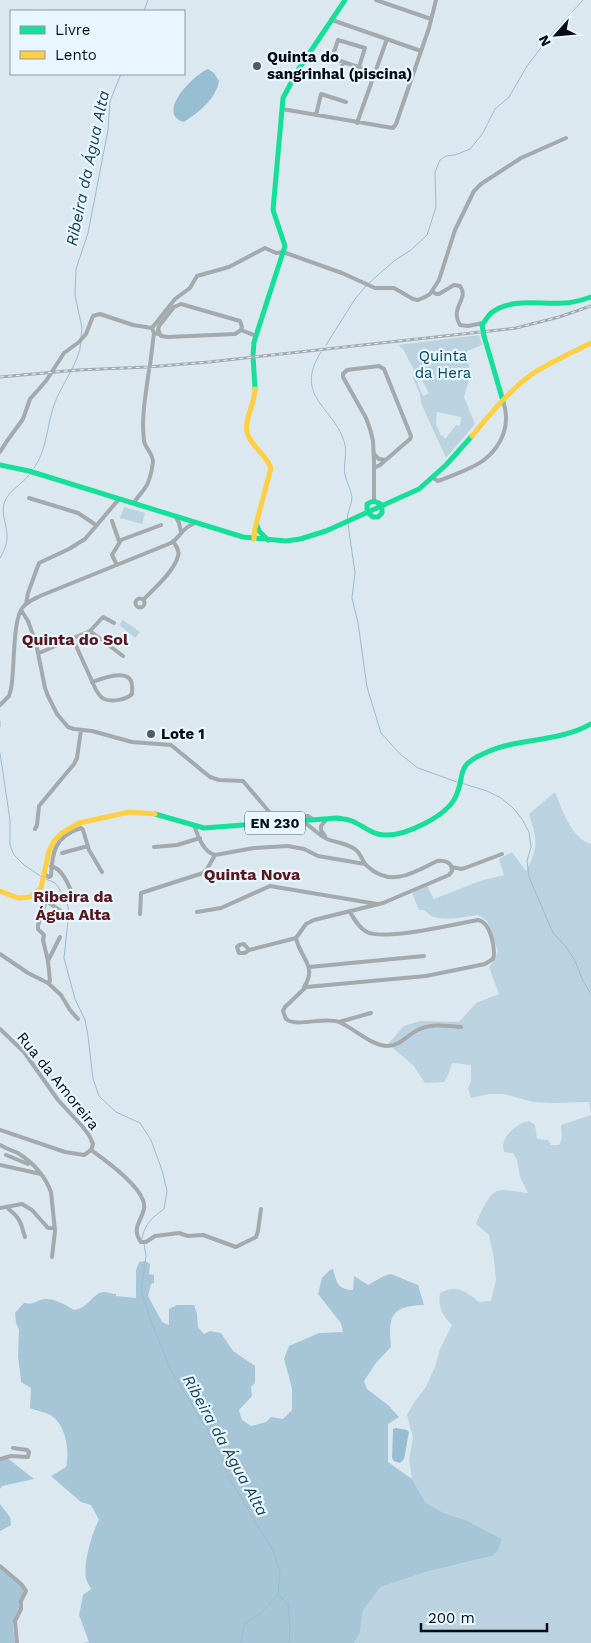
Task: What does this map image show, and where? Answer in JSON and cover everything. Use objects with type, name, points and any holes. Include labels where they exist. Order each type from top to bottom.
[{"type":"main road","points":[[254,539],[258,533],[256,528],[272,468],[268,459],[251,442],[247,423],[255,399],[253,356],[256,336],[285,246],[272,210],[282,109],[284,98],[293,77],[345,0]]},
{"type":"main road","points":[[504,401],[484,336],[483,324],[490,313],[507,306],[524,303],[577,304],[591,297]]},
{"type":"main road","points":[[0,465],[29,471],[243,537],[268,540],[300,539],[348,521],[420,488],[433,478],[525,380],[544,367],[591,343]]},
{"type":"main road","points":[[367,512],[367,504],[374,500],[382,505]]},
{"type":"main road","points":[[367,512],[373,517],[378,517],[382,513],[382,505]]},
{"type":"main road","points":[[243,537],[256,528]]},
{"type":"main road","points":[[256,528],[268,540]]},
{"type":"main road","name":"EN 230","points":[[35,893],[41,888],[49,851],[54,841],[62,833],[80,823],[119,814],[141,812],[155,814],[194,826],[214,828],[337,818],[350,820],[377,834],[396,836],[408,832],[448,808],[456,796],[464,766],[467,763],[494,750],[519,743],[564,736],[591,724]]},
{"type":"main road","points":[[0,891],[18,898],[30,897],[35,893]]},
{"type":"street","points":[[376,0],[432,19]]},
{"type":"street","points":[[282,109],[393,128],[432,19],[436,0]]},
{"type":"street","points":[[332,20],[421,51]]},
{"type":"street","points":[[357,123],[387,39]]},
{"type":"street","points":[[359,67],[365,48],[338,40],[332,58],[343,62],[359,67],[375,72]]},
{"type":"street","points":[[338,79],[343,62]]},
{"type":"street","points":[[316,116],[321,94],[346,102]]},
{"type":"street","points":[[152,328],[175,299],[190,288],[197,276],[229,267],[265,248],[276,253],[283,252],[342,273],[375,288],[394,288],[418,300],[425,297],[432,291],[444,270],[454,230],[474,191],[521,158],[566,138]]},
{"type":"street","points":[[432,291],[439,294],[454,285],[460,286],[464,292],[457,309],[460,325],[483,324]]},
{"type":"street","points":[[159,334],[159,326],[174,307],[181,304],[240,321],[241,330]]},
{"type":"street","points":[[0,452],[23,420],[30,399],[46,381],[64,354],[86,334],[93,316],[100,314],[152,328]]},
{"type":"street","points":[[150,364],[154,334],[152,328]]},
{"type":"street","points":[[154,334],[168,337],[235,334],[241,330]]},
{"type":"street","points":[[241,330],[256,336]]},
{"type":"street","points":[[374,468],[411,438],[384,369],[379,366],[347,370],[343,374],[370,429],[374,453],[374,468],[374,500]]},
{"type":"street","points":[[134,503],[138,495],[145,489],[153,462],[152,456],[144,443],[143,433],[149,370]]},
{"type":"street","points":[[433,478],[438,481],[475,466],[491,453],[506,429],[507,421],[504,401]]},
{"type":"street","points":[[374,453],[379,460],[386,460]]},
{"type":"street","points":[[29,498],[78,513],[96,525]]},
{"type":"street","points":[[26,604],[39,563],[70,550],[85,539],[118,499]]},
{"type":"street","points":[[176,517],[182,529]]},
{"type":"street","points":[[0,705],[11,689],[17,619],[26,604],[40,596],[174,541],[182,529],[185,520]]},
{"type":"street","points":[[112,521],[120,542]]},
{"type":"street","points":[[182,529],[196,523]]},
{"type":"street","points":[[117,565],[112,555],[120,542],[161,525]]},
{"type":"street","points":[[144,599],[167,574],[178,556],[174,541]]},
{"type":"street","points":[[21,610],[28,621],[39,653],[45,688],[51,703],[68,726],[132,742],[171,745],[210,777],[219,780],[243,781],[272,814],[308,816],[316,820],[328,839]]},
{"type":"street","points":[[39,653],[90,631],[103,617],[114,623]]},
{"type":"street","points":[[90,631],[123,656]]},
{"type":"street","points":[[73,639],[92,682],[100,696],[105,700],[128,698],[132,694],[132,683],[126,676],[108,676],[92,682]]},
{"type":"street","points":[[34,829],[37,825],[39,806],[77,758],[81,730]]},
{"type":"street","points":[[321,826],[327,819]]},
{"type":"street","points":[[316,820],[317,831]]},
{"type":"street","points":[[302,821],[328,839],[354,848],[358,851],[365,864],[378,874],[395,877],[411,875],[437,861],[449,862],[452,867],[461,869],[502,854]]},
{"type":"street","points":[[194,826],[211,854],[215,855],[254,848],[288,846],[304,849],[318,856],[365,864]]},
{"type":"street","points":[[44,876],[51,876],[52,856],[57,843],[72,831],[81,828],[84,830],[88,846],[102,872]]},
{"type":"street","points":[[154,847],[200,838]]},
{"type":"street","points":[[62,853],[88,846]]},
{"type":"street","points":[[140,914],[141,893],[203,873],[215,855]]},
{"type":"street","points":[[51,866],[59,870],[75,900]]},
{"type":"street","points":[[249,950],[296,938],[306,924],[314,920],[379,904],[448,875],[452,871],[452,867]]},
{"type":"street","points":[[197,912],[221,908],[270,886],[379,904]]},
{"type":"street","points":[[35,893],[39,901],[48,902],[65,914]]},
{"type":"street","points":[[45,902],[38,929],[44,935],[43,940],[50,981],[48,983]]},
{"type":"street","points":[[303,988],[427,976],[485,964],[494,955],[488,931],[482,921],[478,920],[406,933],[371,934],[363,930],[350,912]]},
{"type":"street","points":[[48,961],[60,937]]},
{"type":"street","points":[[296,938],[309,966],[308,981],[285,1007],[283,1011],[286,1019],[294,1022],[320,1020],[339,1022],[370,1013]]},
{"type":"street","points":[[0,954],[28,973],[48,983],[61,995],[70,1010],[78,1018]]},
{"type":"street","points":[[309,966],[424,956]]},
{"type":"street","points":[[339,1022],[375,1043],[387,1046],[396,1044],[417,1030],[432,1026],[460,1027]]},
{"type":"street","name":"Rua da Amoreira","points":[[0,1030],[24,1052],[58,1100],[89,1135],[92,1144],[91,1150]]},
{"type":"street","points":[[0,1130],[72,1154],[84,1155],[91,1150],[115,1168],[138,1192],[142,1200],[144,1209],[137,1226],[137,1237],[141,1242],[146,1242],[155,1236],[203,1235],[236,1247],[256,1238],[261,1209]]},
{"type":"street","points":[[0,1144],[18,1154],[41,1174],[51,1192],[55,1228],[52,1257]]},
{"type":"street","points":[[6,1154],[30,1164]]},
{"type":"street","points":[[0,1165],[41,1174]]},
{"type":"street","points":[[0,1208],[17,1204],[27,1206],[48,1228],[55,1228]]},
{"type":"street","points":[[7,1207],[15,1214],[22,1225],[25,1237]]},
{"type":"street","points":[[0,1459],[11,1456],[28,1456],[29,1452],[27,1450],[13,1448]]},
{"type":"street","points":[[0,1566],[21,1584],[26,1591],[21,1609],[14,1621],[17,1643]]},
{"type":"green space","name":"Quinta da Hera","points":[[479,335],[482,345],[467,351],[470,376],[464,397],[475,424],[446,458],[421,403],[420,394],[413,378],[414,370],[403,349],[398,345]],"holes":[[[419,375],[429,393],[423,396],[415,377]],[[437,412],[461,417],[460,426],[456,425],[445,439],[443,435],[441,436],[436,424]]]},
{"type":"green space","points":[[124,507],[145,513],[142,524],[120,518]]},
{"type":"green space","points":[[123,620],[140,632],[135,638],[119,625]]},
{"type":"green space","points":[[555,792],[564,815],[573,830],[584,841],[591,844],[591,1114],[589,1102],[533,1102],[504,1094],[489,1094],[471,1098],[468,1088],[471,1081],[471,1065],[452,1063],[444,1082],[425,1083],[413,1065],[388,1044],[404,1026],[420,1021],[459,1022],[476,1003],[499,994],[489,967],[498,951],[487,921],[478,915],[450,919],[433,916],[424,910],[419,910],[412,893],[427,886],[434,899],[480,881],[504,875],[499,859],[512,852],[526,871],[535,849],[534,830],[529,814]]},
{"type":"green space","points":[[591,1115],[591,1643],[354,1643],[360,1633],[363,1610],[381,1587],[426,1572],[492,1556],[498,1551],[502,1539],[466,1520],[444,1513],[426,1503],[412,1479],[409,1459],[413,1438],[407,1415],[426,1387],[435,1367],[440,1349],[452,1325],[442,1311],[440,1293],[445,1290],[456,1289],[465,1292],[479,1302],[491,1301],[496,1280],[494,1259],[489,1235],[476,1224],[490,1196],[497,1191],[528,1193],[520,1177],[517,1160],[513,1153],[504,1152],[503,1147],[506,1137],[514,1128],[529,1121],[535,1125],[537,1139],[548,1140],[551,1145],[559,1145],[562,1139],[561,1125]]},
{"type":"shaded area","points":[[208,69],[214,73],[219,81],[211,99],[184,122],[176,118],[173,111],[180,95],[186,86]]},
{"type":"shaded area","points":[[145,1261],[150,1264],[149,1274],[154,1275],[154,1283],[151,1284],[148,1296],[162,1322],[169,1325],[169,1309],[177,1305],[194,1305],[198,1327],[204,1334],[210,1331],[221,1333],[233,1351],[255,1366],[255,1383],[251,1387],[252,1396],[239,1410],[242,1420],[251,1426],[266,1422],[271,1417],[283,1419],[292,1410],[292,1388],[284,1359],[289,1346],[319,1333],[343,1332],[341,1323],[318,1294],[322,1278],[330,1270],[333,1269],[338,1284],[341,1287],[353,1290],[354,1276],[368,1285],[391,1274],[418,1285],[424,1305],[404,1308],[394,1315],[390,1328],[391,1347],[376,1363],[364,1381],[367,1389],[388,1405],[399,1417],[388,1424],[388,1462],[412,1479],[426,1503],[444,1513],[466,1520],[502,1539],[498,1551],[492,1556],[426,1572],[381,1587],[363,1610],[360,1633],[354,1643],[82,1643],[89,1642],[79,1615],[83,1595],[91,1589],[85,1572],[87,1557],[99,1520],[91,1505],[81,1502],[51,1476],[66,1467],[66,1440],[57,1420],[47,1413],[30,1408],[31,1388],[21,1382],[18,1357],[19,1330],[15,1313],[24,1303],[33,1303],[44,1299],[56,1301],[74,1310],[79,1309],[96,1295],[104,1292],[116,1294],[116,1296],[136,1298],[136,1270],[139,1262]]},
{"type":"shaded area","points":[[396,1428],[409,1432],[404,1459],[400,1463],[392,1458],[393,1429]]},
{"type":"shaded area","points":[[0,1457],[6,1457],[34,1479],[2,1486],[0,1489]]},
{"type":"shaded area","points":[[0,1504],[10,1517],[11,1525],[0,1531]]},
{"type":"shaded area","points":[[0,1568],[23,1588],[24,1592],[23,1599],[13,1621],[15,1643],[0,1643]]},
{"type":"waterway","name":"Ribeira da Água Alta","points":[[144,10],[148,0]]},
{"type":"waterway","points":[[369,283],[427,235],[436,207],[435,172],[440,160],[446,156],[455,155],[470,149],[483,133],[495,109],[509,97],[527,66],[549,37],[583,0]]},
{"type":"waterway","name":"Ribeira da Água Alta","points":[[81,337],[82,328],[75,295],[76,269],[88,233],[108,130],[110,101],[121,75]]},
{"type":"waterway","points":[[326,345],[355,299],[366,286]]},
{"type":"waterway","name":"Ribeira da Água Alta","points":[[34,468],[42,453],[57,397],[77,358],[81,343]]},
{"type":"waterway","points":[[321,352],[313,368],[311,381],[313,392],[340,432],[345,445],[345,471],[352,497],[347,520]]},
{"type":"waterway","name":"Ribeira da Água Alta","points":[[0,558],[7,539],[3,509],[5,501],[9,494],[29,475]]},
{"type":"waterway","points":[[348,524],[355,573],[352,598],[358,623],[367,687],[381,733],[400,754],[418,768],[457,782]]},
{"type":"waterway","name":"Ribeira da Água Alta","points":[[0,721],[0,727]]},
{"type":"waterway","name":"Ribeira da Água Alta","points":[[0,753],[10,820],[10,845],[14,855],[24,865],[42,877]]},
{"type":"waterway","points":[[461,783],[487,791],[501,798],[522,819],[529,832],[531,847],[527,861],[529,877],[553,933],[567,948],[591,994]]},
{"type":"waterway","name":"Ribeira da Água Alta","points":[[46,879],[55,883],[59,888],[69,911],[64,958],[75,999],[85,1020],[93,1079],[99,1096],[116,1112],[140,1123],[151,1140],[162,1170],[167,1191],[164,1209],[150,1221],[145,1228],[142,1238]]},
{"type":"waterway","name":"Ribeira da Água Alta","points":[[144,1243],[146,1256],[141,1290],[170,1369],[209,1432],[230,1479],[273,1551],[280,1571],[278,1594],[262,1612],[244,1625],[241,1643]]},
{"type":"waterway","points":[[279,1595],[288,1605],[289,1643]]},
{"type":"railway","points":[[0,377],[209,362],[516,328],[559,317],[591,306]]},
{"type":"traffic: fast","points":[[255,389],[254,342],[285,246],[273,210],[283,98],[298,70],[345,0]]},
{"type":"traffic: fast","points":[[482,325],[491,313],[508,305],[517,303],[568,303],[591,297]]},
{"type":"traffic: fast","points":[[482,325],[484,336]]},
{"type":"traffic: fast","points":[[484,336],[503,401]]},
{"type":"traffic: fast","points":[[0,465],[29,471],[243,537],[286,541],[326,531],[419,489],[446,465],[472,436]]},
{"type":"traffic: fast","points":[[367,512],[367,504],[371,502],[382,505]]},
{"type":"traffic: fast","points":[[367,512],[373,517],[378,517],[382,513],[382,505]]},
{"type":"traffic: fast","points":[[257,525],[259,531],[268,540]]},
{"type":"traffic: fast","points":[[155,814],[204,828],[337,818],[352,821],[377,834],[387,835],[405,832],[435,818],[450,805],[458,790],[462,772],[468,763],[475,758],[511,744],[565,734],[591,724]]},
{"type":"traffic: slow","points":[[472,436],[508,395],[532,374],[591,343]]},
{"type":"traffic: slow","points":[[254,539],[255,528],[271,468],[247,432],[246,427],[255,389]]},
{"type":"traffic: slow","points":[[0,891],[18,898],[30,897],[41,888],[49,851],[54,841],[62,833],[79,823],[129,812],[155,814]]},
{"type":"place","name":"Quinta do sangrinhal (piscina)","points":[[257,66]]},
{"type":"place","name":"Lote 1","points":[[151,734]]},
{"type":"district","name":"Quinta do Sol","points":[[75,639]]},
{"type":"district","name":"Quinta Nova","points":[[252,874]]},
{"type":"district","name":"Ribeira da Água Alta","points":[[73,905]]}]
